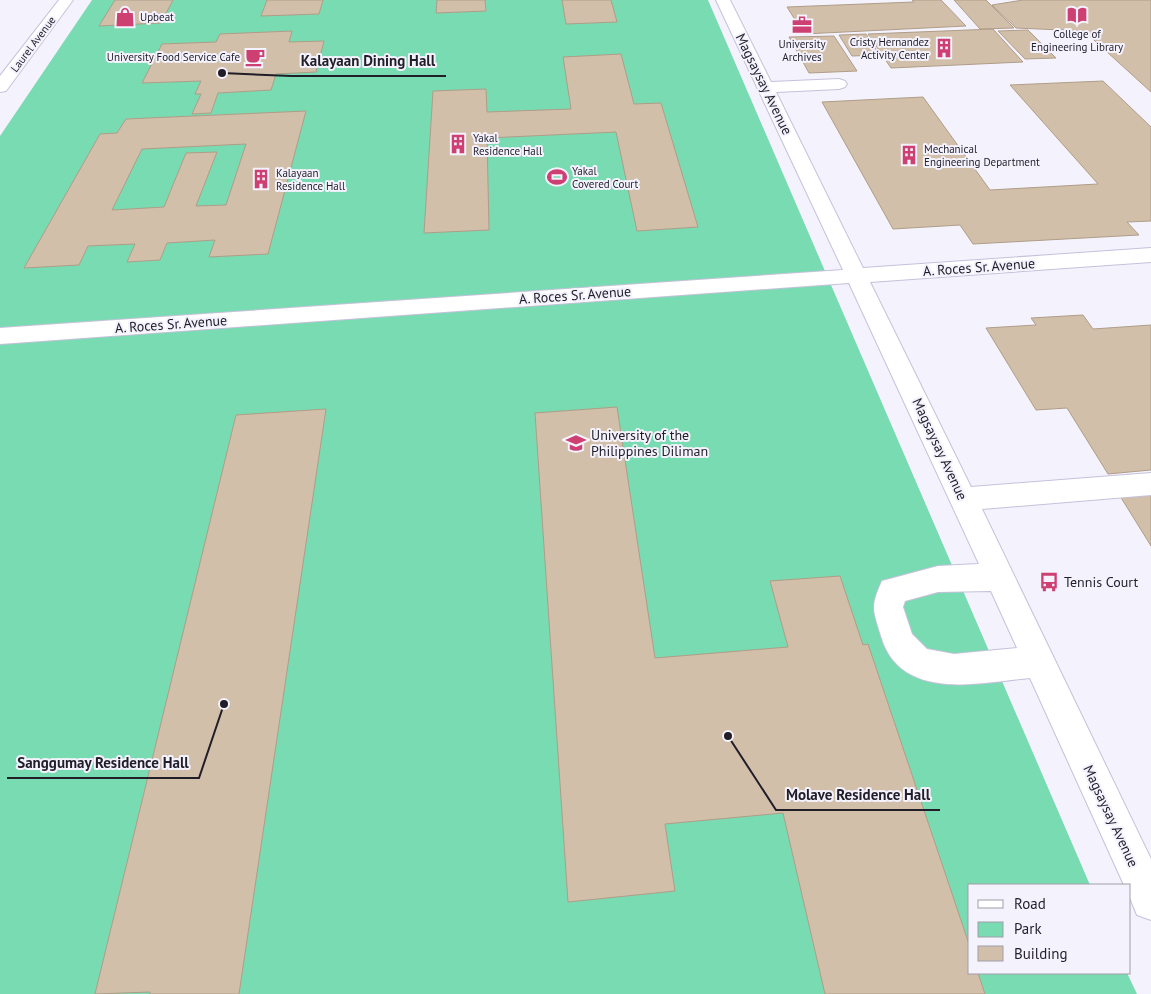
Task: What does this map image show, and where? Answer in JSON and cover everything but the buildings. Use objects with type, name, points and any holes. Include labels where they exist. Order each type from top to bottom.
[{"type":"street","name":"Laurel Avenue","points":[[0,87],[66,0]]},
{"type":"street","name":"Magsaysay Avenue","points":[[723,0],[892,347],[1151,900]]},
{"type":"street","points":[[766,87],[839,84]]},
{"type":"street","name":"A. Roces Sr. Avenue","points":[[0,336],[1151,255]]},
{"type":"street","points":[[963,499],[1151,484]]},
{"type":"street","points":[[999,576],[938,579],[893,591],[888,608],[899,643],[919,663],[954,670],[1039,662]]},
{"type":"green space","name":"University of the Philippines Diliman","points":[[92,0],[708,0],[1090,884],[968,884],[968,974],[1127,974],[1137,994],[0,994],[0,136]]},
{"type":"place","name":"College of Engineering Library","points":[[1077,15]]},
{"type":"place","name":"Upbeat","points":[[125,17]]},
{"type":"place","name":"University Archives","points":[[802,25]]},
{"type":"place","name":"Cristy Hernandez Activity Center","points":[[944,48]]},
{"type":"place","name":"University Food Service Cafe","points":[[255,57]]},
{"type":"place","name":"Kalayaan Dining Hall","points":[[222,73]]},
{"type":"place","name":"Yakal Residence Hall","points":[[458,144]]},
{"type":"place","name":"Mechanical Engineering Department","points":[[909,155]]},
{"type":"place","name":"Yakal Covered Court","points":[[557,177]]},
{"type":"place","name":"Kalayaan Residence Hall","points":[[261,179]]},
{"type":"place","name":"University of the Philippines Diliman","points":[[576,443]]},
{"type":"place","name":"Tennis Court","points":[[1049,582]]},
{"type":"place","name":"Sanggumay Residence Hall","points":[[224,704]]},
{"type":"place","name":"Molave Residence Hall","points":[[728,736]]}]
